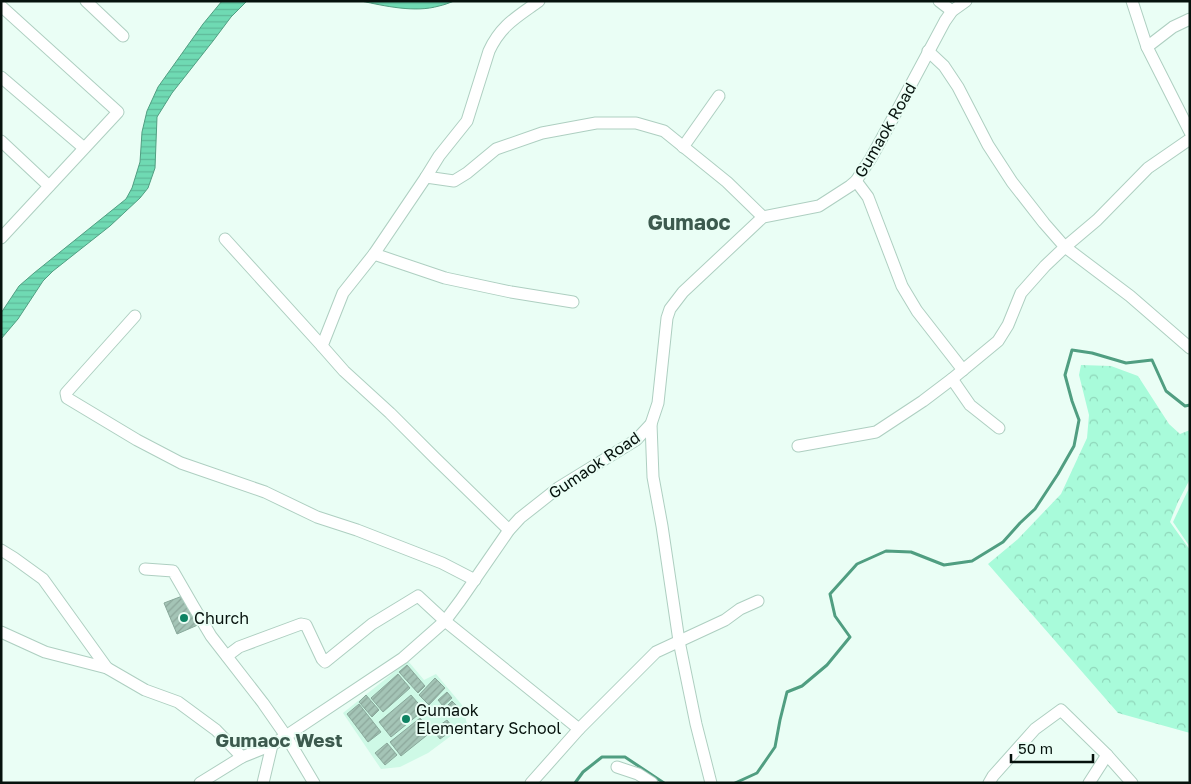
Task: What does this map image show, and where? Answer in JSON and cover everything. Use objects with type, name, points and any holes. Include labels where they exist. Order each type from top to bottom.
[{"type":"street","points":[[86,1],[123,36]]},
{"type":"street","points":[[322,346],[342,293],[374,254],[439,156],[467,121],[493,41],[505,25],[539,1]]},
{"type":"street","points":[[939,1],[952,10]]},
{"type":"street","name":"Gumaok Road","points":[[200,783],[242,757],[272,745],[403,658],[445,621],[509,530],[520,518],[558,488],[636,440],[651,424],[658,403],[667,318],[670,309],[683,292],[763,217],[819,206],[856,181],[890,124],[944,21],[952,10],[966,1]]},
{"type":"street","points":[[1132,1],[1147,46],[1190,132]]},
{"type":"street","points":[[1,6],[118,112],[1,238]]},
{"type":"street","points":[[1147,46],[1173,27],[1190,20]]},
{"type":"street","points":[[928,51],[944,66],[958,87],[988,145],[1012,182],[1044,223],[1065,246],[1130,296],[1190,348]]},
{"type":"street","points":[[1,77],[84,148]]},
{"type":"street","points":[[683,147],[718,96]]},
{"type":"street","points":[[426,177],[454,181],[467,173],[496,149],[542,133],[596,124],[636,123],[664,131],[727,182],[763,217]]},
{"type":"street","points":[[798,446],[876,432],[952,379],[998,341],[1008,325],[1021,293],[1065,246],[1097,220],[1148,168],[1190,140]]},
{"type":"street","points":[[1,141],[49,186]]},
{"type":"street","points":[[856,181],[868,197],[902,286],[916,311],[963,370]]},
{"type":"street","points":[[225,239],[344,371],[390,413],[509,530]]},
{"type":"street","points":[[374,254],[445,278],[511,292],[572,302]]},
{"type":"street","points":[[135,316],[66,393],[67,398],[137,440],[178,461],[268,494],[317,517],[357,530],[442,563],[475,580]]},
{"type":"street","points":[[952,379],[970,405],[999,428]]},
{"type":"street","points":[[651,424],[653,477],[679,641],[696,724],[712,783]]},
{"type":"street","points":[[1,550],[43,580],[107,668]]},
{"type":"street","points":[[145,569],[173,571],[206,628],[286,736],[314,783]]},
{"type":"street","points":[[227,656],[239,647],[303,624],[306,625],[322,659],[326,662],[372,624],[418,596],[445,621],[578,729]]},
{"type":"street","points":[[531,783],[578,729],[656,652],[725,620],[742,608],[758,602]]},
{"type":"street","points":[[1,632],[45,652],[107,668],[144,690],[178,702],[216,730],[242,757]]},
{"type":"street","points":[[989,783],[1035,729],[1061,710],[1107,754],[1132,783]]},
{"type":"street","points":[[263,783],[272,745]]},
{"type":"street","points":[[1088,783],[1107,754]]},
{"type":"street","points":[[617,767],[638,774],[652,783]]},
{"type":"shaded area","points":[[222,1],[247,1],[231,17],[172,93],[157,117],[155,168],[148,188],[110,226],[43,281],[18,319],[1,339],[1,313],[19,286],[126,199],[132,188],[140,162],[142,132],[147,111],[158,87],[203,24]]},
{"type":"shaded area","points":[[361,1],[454,1],[441,6],[420,9],[400,8]]},
{"type":"shaded area","name":"Gumaok Elementary School","points":[[408,661],[424,680],[436,674],[462,705],[467,724],[428,753],[400,767],[381,769],[343,713]]},
{"type":"green space","points":[[1081,365],[1111,366],[1138,376],[1169,424],[1180,434],[1190,430],[1190,479],[1170,522],[1190,550],[1190,733],[1118,713],[988,564],[1018,539],[1061,494],[1087,438],[1089,415],[1079,375]]},
{"type":"green space","points":[[1190,486],[1190,547],[1173,522]]},
{"type":"building","name":"Church","points":[[185,595],[200,624],[177,634],[164,603]]},
{"type":"building","points":[[407,665],[425,686],[418,693],[399,672]]},
{"type":"building","points":[[398,674],[410,688],[383,712],[371,698]]},
{"type":"building","points":[[435,678],[445,688],[429,705],[419,695]]},
{"type":"building","points":[[447,692],[452,698],[443,706],[438,700]]},
{"type":"building","points":[[366,695],[379,710],[372,717],[359,702]]},
{"type":"building","points":[[411,695],[424,710],[391,737],[379,722]]},
{"type":"building","points":[[452,701],[458,707],[451,714],[445,708]]},
{"type":"building","points":[[359,704],[381,732],[368,742],[347,714]]},
{"type":"building","points":[[420,718],[431,732],[401,756],[390,742]]},
{"type":"building","points":[[447,720],[454,729],[440,739],[433,730]]},
{"type":"building","points":[[387,743],[397,755],[385,765],[375,753]]},
{"type":"waterway","points":[[735,783],[757,773],[775,747],[787,692],[802,686],[827,665],[850,637],[835,616],[830,594],[857,564],[886,551],[911,552],[944,565],[972,561],[1003,542],[1035,509],[1074,446],[1079,420],[1065,375],[1072,350],[1092,353],[1126,363],[1152,360],[1166,391],[1185,406],[1190,405]]},
{"type":"waterway","points":[[575,783],[583,772],[602,757],[625,757],[664,783]]},
{"type":"place","name":"Church","points":[[184,618]]},
{"type":"place","name":"Gumaok Elementary School","points":[[406,719]]},
{"type":"district","name":"Gumaoc","points":[[689,223]]},
{"type":"district","name":"Gumaoc West","points":[[279,740]]}]
